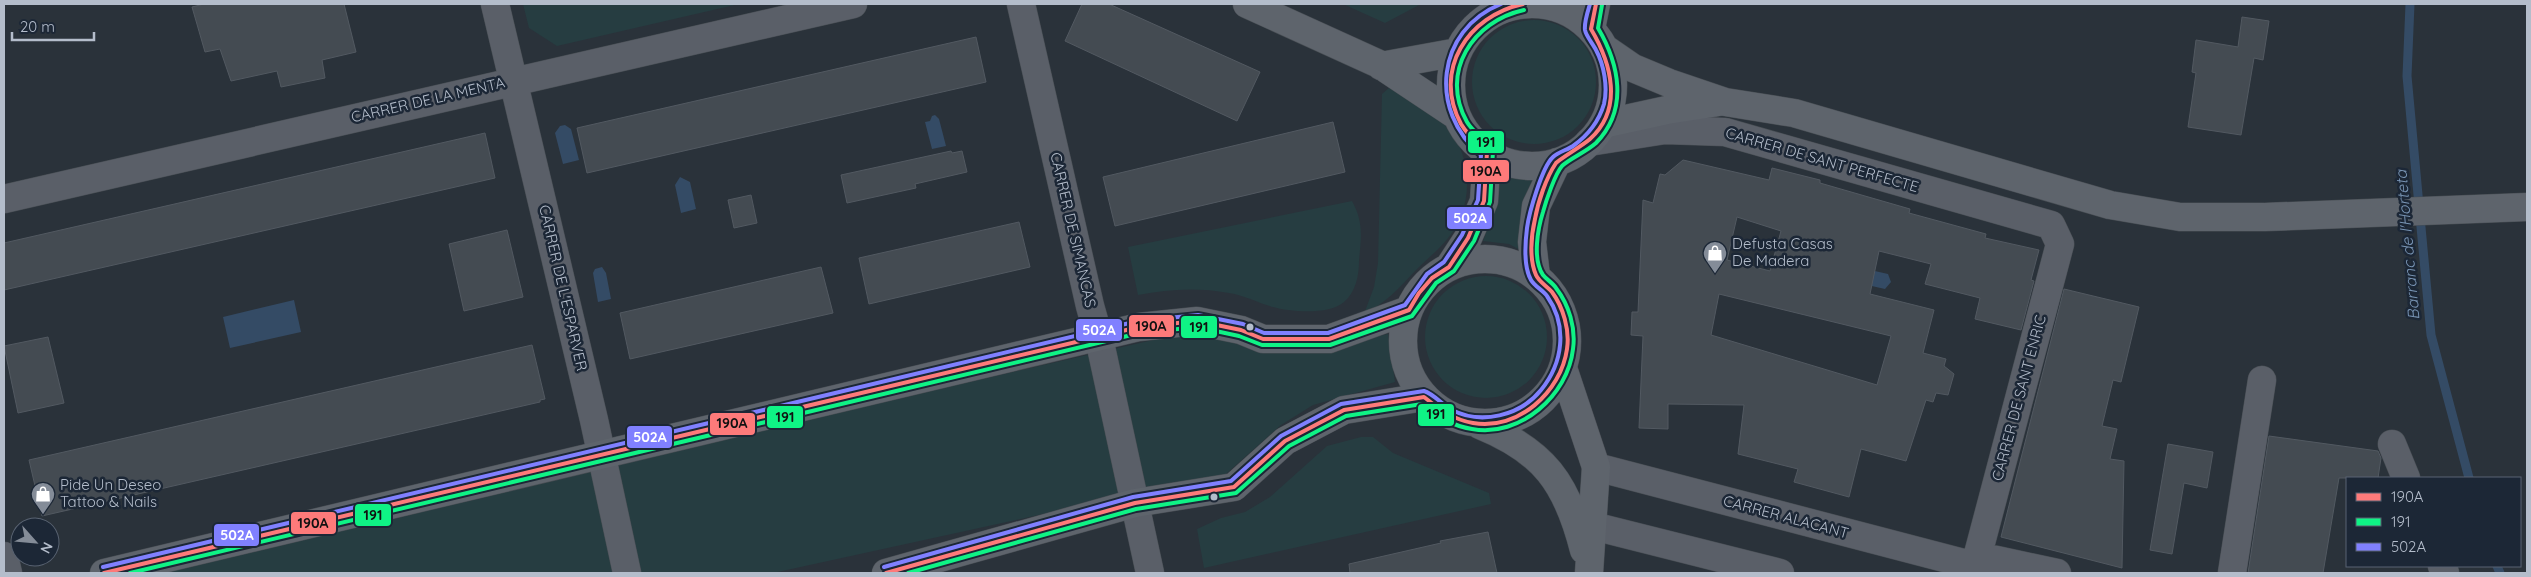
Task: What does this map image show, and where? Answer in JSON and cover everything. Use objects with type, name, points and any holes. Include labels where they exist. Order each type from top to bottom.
[{"type":"street","name":"CARRER DE L'ESPARVER","points":[[496,4],[627,573]]},
{"type":"street","name":"CARRER DE LA MENTA","points":[[4,199],[514,80],[853,4]]},
{"type":"street","name":"CARRER DE SIMANCAS","points":[[1021,4],[1099,338],[1150,573]]},
{"type":"street","points":[[1247,4],[1381,66],[1458,116]]},
{"type":"street","points":[[1597,27],[1612,73],[1612,100],[1596,133],[1574,154],[1557,162],[1533,166],[1509,163],[1487,152],[1470,136],[1458,116],[1452,95],[1452,73],[1458,52],[1467,36],[1480,23],[1495,13],[1516,4],[1548,5],[1572,14],[1597,27],[1633,68],[1669,83],[1725,102],[1794,113],[2110,205],[2180,218],[2265,218],[2527,207]]},
{"type":"street","points":[[1381,66],[1458,52]]},
{"type":"street","points":[[1596,133],[1667,110],[1725,102]]},
{"type":"street","name":"CARRER DE SANT PERFECTE","points":[[1596,133],[1666,130],[1725,132],[2051,225]]},
{"type":"street","points":[[1449,267],[1468,238],[1484,201],[1487,152]]},
{"type":"street","points":[[1536,276],[1532,242],[1536,206],[1557,162]]},
{"type":"street","name":"CARRER DE SANT ENRIC","points":[[1976,565],[2060,244],[2051,225]]},
{"type":"street","points":[[1476,423],[1506,421],[1534,408],[1555,386],[1564,368],[1567,334],[1561,308],[1550,290],[1536,276],[1520,266],[1503,260],[1484,258],[1466,261],[1449,267],[1432,278],[1419,293],[1409,310],[1404,328],[1405,356],[1413,382],[1424,397],[1439,410],[1457,419],[1476,423],[1509,437],[1538,458],[1554,476],[1577,521],[1590,573]]},
{"type":"street","points":[[104,573],[1139,327],[1197,321],[1241,330],[1263,339],[1329,339],[1409,310]]},
{"type":"street","points":[[1564,368],[1596,467],[1590,573]]},
{"type":"street","points":[[2232,573],[2262,380]]},
{"type":"street","points":[[890,573],[1135,503],[1234,487],[1285,441],[1344,410],[1424,397]]},
{"type":"street","points":[[2392,444],[2406,477]]},
{"type":"street","name":"CARRER ALACANT","points":[[1596,467],[1976,565],[2057,573]]},
{"type":"street","points":[[1592,526],[1780,573]]},
{"type":"street","points":[[4,556],[8,573]]},
{"type":"green space","points":[[523,4],[739,4],[557,46],[529,28]]},
{"type":"green space","points":[[1343,4],[1421,4],[1385,23]]},
{"type":"green space","points":[[1534,20],[1558,24],[1578,38],[1592,58],[1596,82],[1592,106],[1578,126],[1558,140],[1534,144],[1510,140],[1490,126],[1476,106],[1472,82],[1476,58],[1490,38],[1510,24]]},
{"type":"green space","points":[[1389,88],[1428,110],[1448,128],[1456,139],[1465,164],[1467,191],[1461,216],[1447,239],[1392,295],[1364,314],[1374,287],[1378,263],[1382,94]]},
{"type":"green space","points":[[1496,168],[1519,176],[1534,177],[1521,213],[1522,251],[1509,244],[1483,241],[1495,209]]},
{"type":"green space","points":[[1352,201],[1361,230],[1358,272],[1356,283],[1351,293],[1338,306],[1320,311],[1289,310],[1273,307],[1235,294],[1194,289],[1161,291],[1138,295],[1128,247]]},
{"type":"green space","points":[[1486,276],[1498,277],[1509,281],[1520,286],[1529,294],[1537,303],[1542,314],[1546,325],[1546,349],[1542,360],[1537,371],[1529,380],[1520,388],[1509,393],[1498,397],[1486,398],[1474,397],[1463,393],[1452,388],[1443,380],[1435,371],[1430,360],[1426,349],[1425,337],[1426,325],[1430,314],[1435,303],[1443,294],[1452,286],[1463,281],[1474,277]]},
{"type":"green space","points":[[1388,334],[1395,382],[1313,405],[1281,425],[1226,474],[773,573],[128,573],[1162,338],[1206,335],[1342,344]]},
{"type":"green space","points":[[1361,437],[1373,437],[1393,453],[1489,493],[1491,504],[1204,568],[1197,529],[1221,518],[1245,512],[1270,497],[1327,446]]},
{"type":"water","points":[[935,115],[939,119],[946,146],[932,149],[925,122],[930,121],[932,116]]},
{"type":"water","points":[[565,125],[571,129],[579,160],[563,164],[555,133],[560,126]]},
{"type":"water","points":[[680,177],[690,182],[696,209],[681,213],[675,185]]},
{"type":"water","points":[[602,267],[606,273],[611,299],[598,302],[593,273],[595,269]]},
{"type":"water","points":[[1857,267],[1888,274],[1891,282],[1885,289],[1854,282]]},
{"type":"water","points":[[294,300],[301,332],[230,348],[223,317]]},
{"type":"building","points":[[204,4],[344,4],[356,52],[322,60],[325,78],[281,87],[277,71],[231,81],[220,49],[205,52],[192,7]]},
{"type":"building","points":[[1082,4],[1109,4],[1260,72],[1237,121],[1065,41]]},
{"type":"building","points":[[2242,17],[2269,21],[2263,60],[2254,58],[2241,135],[2188,127],[2196,73],[2192,72],[2196,40],[2238,47]]},
{"type":"building","points":[[976,37],[986,82],[587,173],[577,128]]},
{"type":"building","points":[[1333,122],[1345,172],[1115,226],[1103,177]]},
{"type":"building","points":[[485,133],[495,178],[4,290],[4,243]]},
{"type":"building","points":[[951,151],[952,153],[962,151],[967,172],[915,184],[916,188],[847,203],[841,175]]},
{"type":"building","points":[[1683,160],[1769,180],[1772,168],[1820,180],[1820,183],[1910,209],[1909,213],[1986,234],[1985,238],[2039,250],[2031,280],[2034,281],[2021,330],[1975,319],[1980,298],[1925,284],[1931,264],[1879,251],[1870,294],[1934,310],[1923,353],[1946,359],[1944,366],[1954,374],[1948,395],[1936,393],[1933,402],[1926,400],[1906,461],[1861,449],[1849,497],[1794,482],[1798,469],[1738,454],[1744,405],[1668,404],[1668,429],[1639,428],[1643,336],[1631,335],[1632,312],[1638,312],[1643,200],[1653,203],[1660,174],[1665,175]],"holes":[[[1737,217],[1781,231],[1770,271],[1727,260]],[[1719,294],[1891,336],[1877,385],[1711,335]]]},
{"type":"building","points":[[751,195],[757,223],[734,228],[728,200]]},
{"type":"building","points":[[1019,222],[1030,267],[869,304],[859,258]]},
{"type":"building","points":[[507,230],[523,297],[464,311],[449,244]]},
{"type":"building","points":[[821,267],[833,313],[630,359],[620,313]]},
{"type":"building","points":[[2064,289],[2139,307],[2121,382],[2113,380],[2102,426],[2117,429],[2110,459],[2124,461],[2122,568],[2001,537]]},
{"type":"building","points":[[48,337],[64,403],[18,413],[4,346]]},
{"type":"building","points":[[532,345],[545,399],[540,400],[540,402],[42,516],[29,460]]},
{"type":"building","points":[[2269,436],[2378,451],[2381,458],[2378,477],[2339,478],[2323,573],[2248,573]]},
{"type":"building","points":[[2168,444],[2213,452],[2207,488],[2184,483],[2172,554],[2150,550]]},
{"type":"building","points":[[1488,532],[1497,573],[1350,573],[1349,564],[1441,543],[1440,541]]},
{"type":"waterway","name":"Barranc de l'Horteta","points":[[2410,4],[2407,76],[2431,335],[2469,477]]},
{"type":"waterway","name":"Barranc de l'Horteta","points":[[2497,567],[2500,573]]},
{"type":"transit line","name":"502A","points":[[103,567],[1138,321],[1198,315],[1243,324],[1264,333],[1328,333],[1405,305],[1427,274],[1444,262],[1462,235],[1478,200],[1481,155],[1464,137],[1453,116],[1447,95],[1447,73],[1452,52],[1463,32],[1479,16],[1501,4]]},
{"type":"transit line","name":"190A","points":[[104,573],[1139,327],[1197,321],[1241,330],[1263,339],[1329,339],[1409,310],[1419,293],[1432,278],[1449,267],[1468,238],[1484,201],[1487,152],[1461,124],[1453,104],[1451,84],[1453,65],[1460,48],[1486,20],[1503,10],[1523,4]]},
{"type":"transit line","name":"502A","points":[[884,567],[1133,497],[1231,481],[1281,436],[1341,404],[1424,391],[1452,410],[1463,415],[1487,417],[1511,412],[1532,399],[1541,390],[1554,368],[1558,356],[1560,332],[1554,308],[1547,296],[1528,274],[1525,255],[1527,228],[1530,212],[1549,162],[1555,155],[1573,146],[1588,133],[1596,122],[1604,104],[1606,90],[1603,69],[1599,56],[1585,30],[1590,4]]},
{"type":"transit line","name":"190A","points":[[886,573],[1135,503],[1234,487],[1285,441],[1344,410],[1424,397],[1453,417],[1473,423],[1490,424],[1506,421],[1535,405],[1556,380],[1563,365],[1568,342],[1565,319],[1559,305],[1552,292],[1537,277],[1532,262],[1532,233],[1536,212],[1546,183],[1556,163],[1590,139],[1601,127],[1611,100],[1611,85],[1604,56],[1591,29],[1596,4]]},
{"type":"transit line","name":"191","points":[[908,573],[1136,509],[1236,493],[1289,446],[1346,416],[1422,404],[1458,426],[1490,430],[1507,427],[1524,420],[1539,410],[1552,397],[1562,382],[1569,366],[1574,341],[1572,325],[1565,302],[1555,286],[1543,275],[1538,261],[1537,243],[1541,219],[1546,201],[1559,170],[1565,163],[1596,143],[1606,130],[1613,116],[1617,101],[1615,71],[1611,56],[1598,28],[1602,5]]},
{"type":"transit line","name":"191","points":[[130,573],[1140,333],[1197,327],[1239,336],[1262,345],[1330,345],[1412,316],[1436,283],[1454,271],[1474,241],[1490,202],[1493,151],[1467,122],[1459,103],[1457,85],[1459,67],[1466,51],[1476,37],[1490,25],[1506,16],[1524,10]]},
{"type":"place","name":"Defusta Casas De Madera","points":[[1715,274]]},
{"type":"place","name":"Pide Un Deseo Tattoo & Nails","points":[[43,515]]}]
